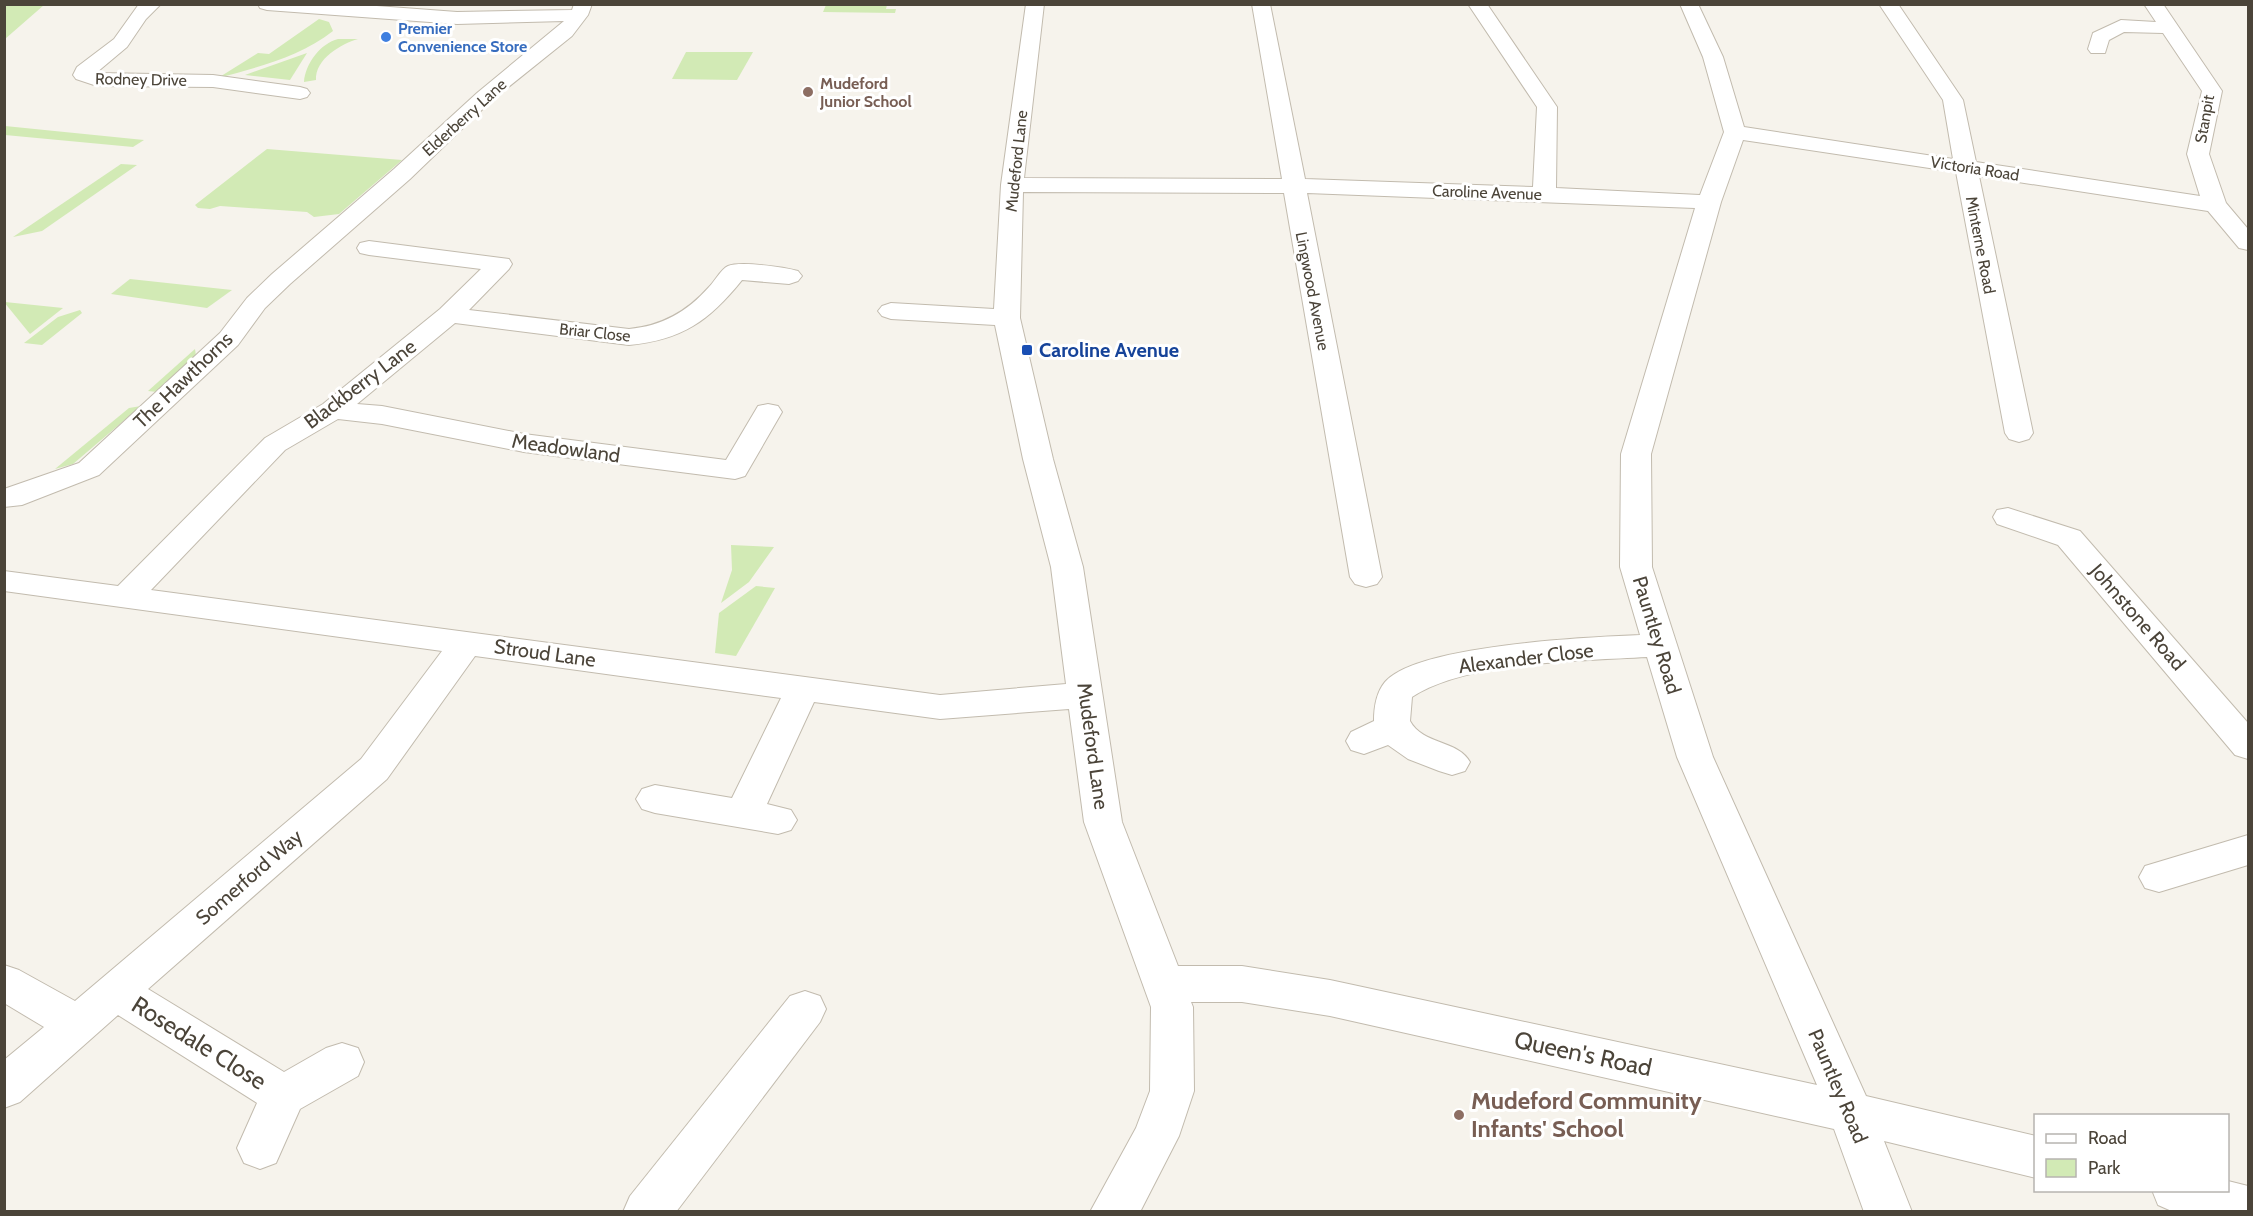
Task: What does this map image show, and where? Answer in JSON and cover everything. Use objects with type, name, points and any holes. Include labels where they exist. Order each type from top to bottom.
[{"type":"street","name":"Rodney Drive","points":[[152,4],[137,17],[127,35],[114,51],[84,71],[83,75],[97,80],[236,82],[300,93]]},
{"type":"street","points":[[267,4],[457,18],[581,10]]},
{"type":"street","points":[[383,14],[399,4]]},
{"type":"street","name":"Mudeford Lane","points":[[1035,4],[1012,185],[1007,318],[1038,459],[1067,567],[1103,822],[1172,1007],[1172,1091],[1156,1136],[1114,1212]]},
{"type":"street","name":"Lingwood Avenue","points":[[1261,4],[1366,577]]},
{"type":"street","points":[[1477,4],[1547,107],[1544,194]]},
{"type":"street","points":[[1689,4],[1713,57],[1735,132]]},
{"type":"street","name":"Minterne Road","points":[[1888,4],[1953,100],[2019,433]]},
{"type":"street","name":"Stanpit","points":[[2154,4],[2212,91],[2198,154],[2215,205],[2248,243]]},
{"type":"street","name":"Elderberry Lane","points":[[340,228],[484,97],[544,51],[565,32],[581,10]]},
{"type":"street","points":[[2098,50],[2100,37],[2121,26],[2170,28]]},
{"type":"street","name":"Victoria Road","points":[[1735,132],[2215,205]]},
{"type":"street","name":"Pauntley Road","points":[[1735,132],[1709,202],[1636,454],[1636,567],[1695,757],[1851,1113],[1888,1212]]},
{"type":"street","name":"Caroline Avenue","points":[[1012,185],[1293,186],[1709,202]]},
{"type":"street","name":"The Hawthorns","points":[[4,498],[11,499],[89,469],[229,339],[269,291],[340,228]]},
{"type":"street","name":"Blackberry Lane","points":[[126,597],[275,444],[333,410],[449,315],[500,264],[369,248]]},
{"type":"street","name":"Briar Close","points":[[449,315],[629,337],[648,336],[680,326],[716,297],[735,272],[789,276]]},
{"type":"street","points":[[891,311],[1007,318]]},
{"type":"street","name":"Meadowland","points":[[333,410],[382,415],[524,443],[735,470],[768,412]]},
{"type":"street","name":"Johnstone Road","points":[[2008,517],[2069,538],[2248,746]]},
{"type":"street","name":"Stroud Lane","points":[[4,581],[940,707],[1085,695]]},
{"type":"street","name":"Somerford Way","points":[[4,1088],[374,769],[467,642]]},
{"type":"street","name":"Alexander Close","points":[[1452,762],[1413,746],[1396,733],[1379,734],[1390,721],[1393,700],[1399,689],[1412,680],[1467,663],[1545,652],[1660,645]]},
{"type":"street","points":[[655,799],[760,817],[804,687]]},
{"type":"street","points":[[2159,877],[2248,850]]},
{"type":"street","points":[[4,982],[77,1024]]},
{"type":"street","name":"Queen's Road","points":[[1163,984],[1242,984],[1330,998],[1851,1113],[2034,1157]]},
{"type":"street","name":"Rosedale Close","points":[[115,991],[284,1095]]},
{"type":"street","points":[[646,1212],[805,1010]]},
{"type":"street","name":"Rosedale Close","points":[[260,1148],[284,1095],[342,1062]]},
{"type":"street","points":[[2179,1192],[2248,1208]]},
{"type":"green space","points":[[5,4],[44,4],[44,5],[5,39]]},
{"type":"green space","points":[[826,5],[887,5],[886,9],[896,9],[895,13],[823,12]]},
{"type":"green space","points":[[319,19],[329,22],[333,31],[307,48],[278,60],[218,78],[258,53],[269,54]]},
{"type":"green space","points":[[338,39],[358,39],[344,45],[324,59],[317,72],[316,80],[304,82],[307,68],[315,55],[326,45]]},
{"type":"green space","points":[[686,52],[753,52],[737,80],[672,79]]},
{"type":"green space","points":[[307,53],[290,80],[245,75]]},
{"type":"green space","points":[[4,126],[144,140],[133,147],[5,135]]},
{"type":"green space","points":[[267,149],[402,160],[339,214],[314,217],[307,212],[220,206],[210,209],[198,208],[195,205]]},
{"type":"green space","points":[[121,164],[137,165],[42,231],[13,237]]},
{"type":"green space","points":[[130,279],[232,290],[207,308],[111,294]]},
{"type":"green space","points":[[5,302],[63,308],[30,334]]},
{"type":"green space","points":[[80,310],[82,313],[42,345],[24,343],[58,317]]},
{"type":"green space","points":[[195,349],[196,356],[157,392],[148,391]]},
{"type":"green space","points":[[141,406],[73,464],[55,469],[129,408]]},
{"type":"green space","points":[[731,545],[774,547],[749,582],[721,603],[732,570]]},
{"type":"green space","points":[[756,586],[775,588],[736,656],[715,653],[719,613]]},
{"type":"place","name":"Premier Convenience Store","points":[[386,37]]},
{"type":"place","name":"Mudeford Junior School","points":[[808,92]]},
{"type":"place","name":"Caroline Avenue","points":[[1027,350]]},
{"type":"place","name":"Mudeford Community Infants' School","points":[[1459,1115]]}]
